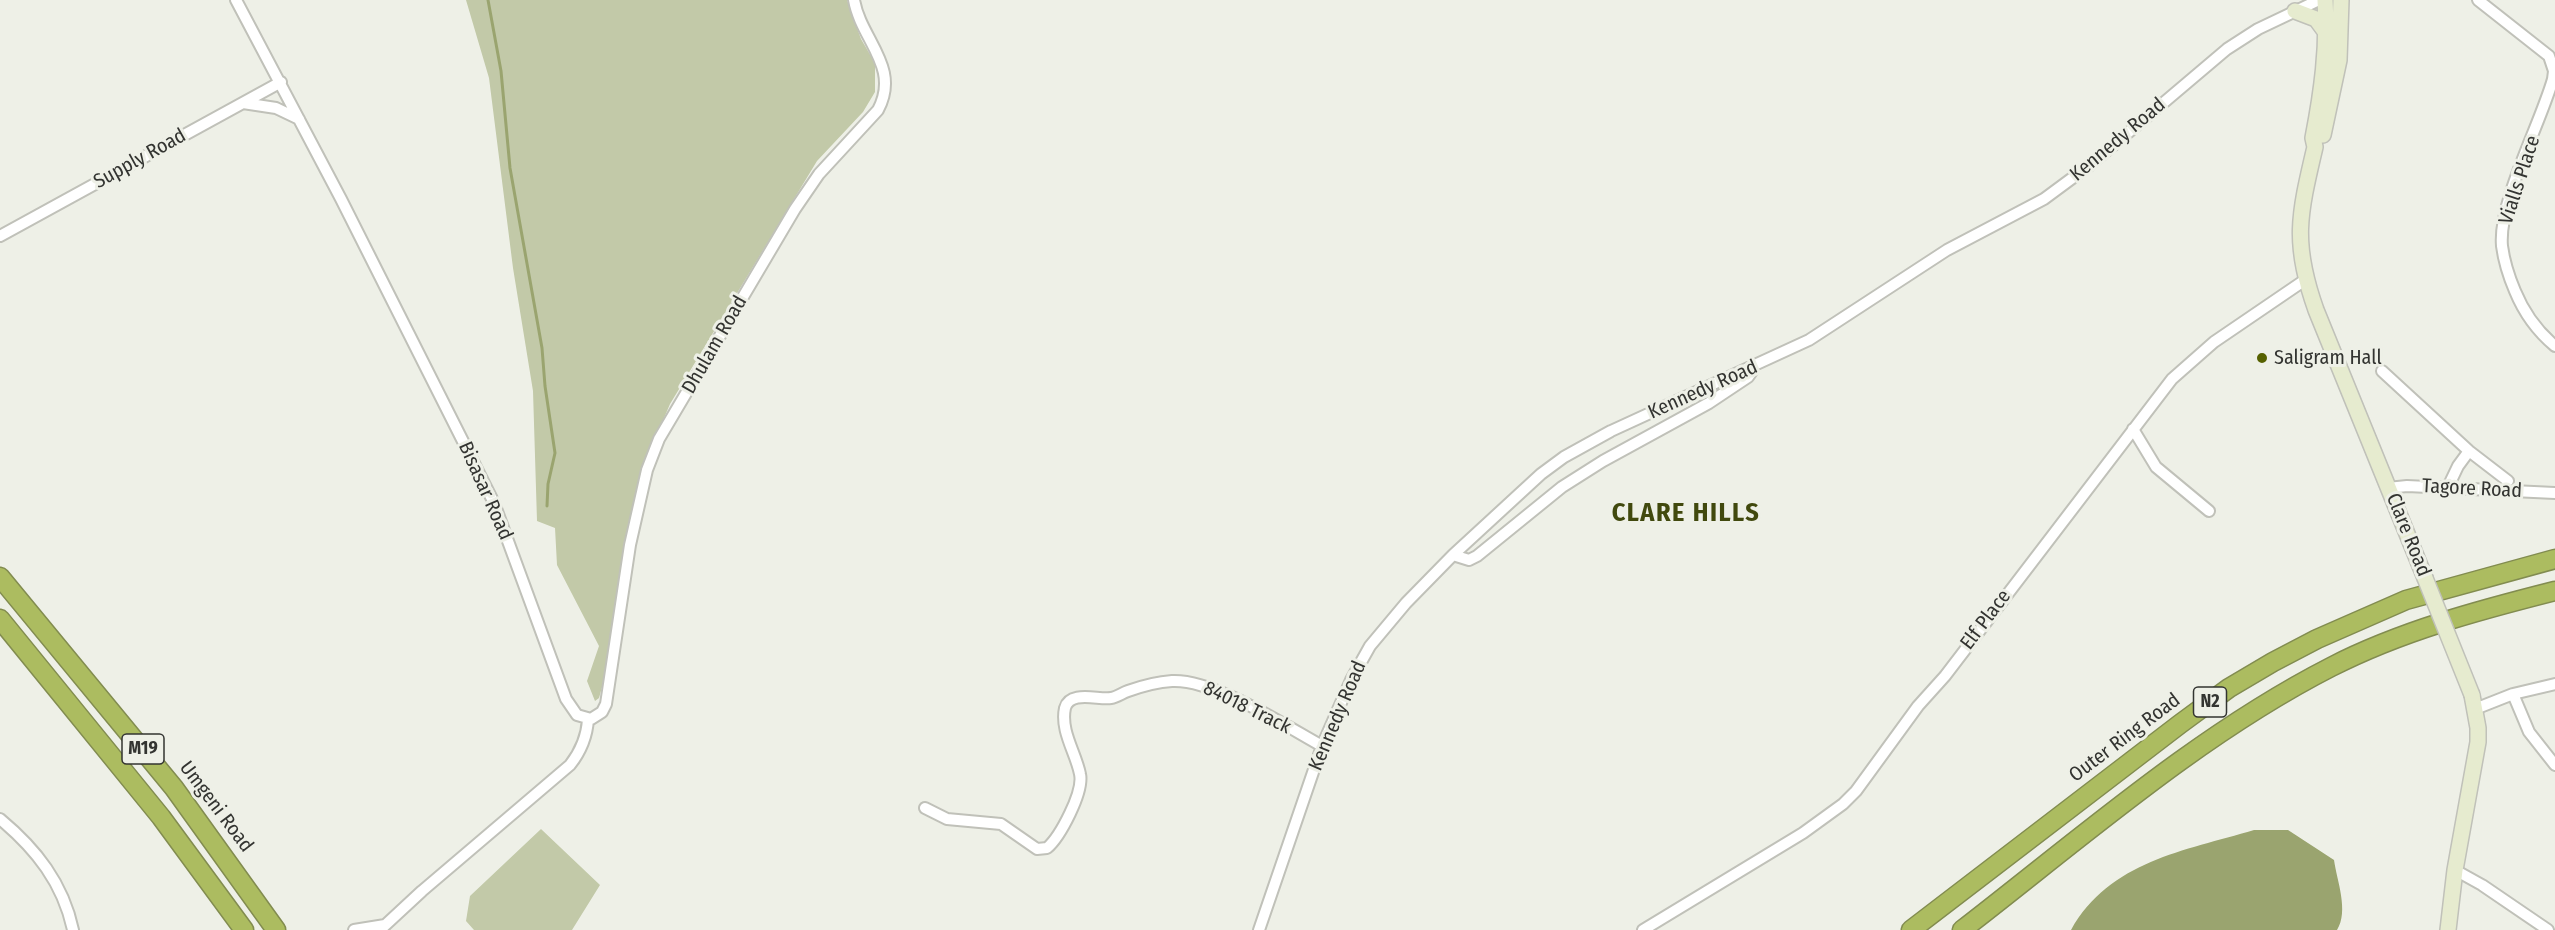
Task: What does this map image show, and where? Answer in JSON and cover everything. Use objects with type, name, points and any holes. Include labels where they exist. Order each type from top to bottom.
[{"type":"highway","name":"Outer Ring Road","points":[[1898,930],[1917,926],[2180,724],[2229,688],[2273,662],[2316,639],[2406,600],[2555,559]]},
{"type":"highway","name":"Umgeni Road","points":[[0,577],[174,788],[276,930]]},
{"type":"highway","name":"N2","points":[[1962,930],[2192,753],[2282,693],[2333,665],[2417,631],[2555,591]]},
{"type":"highway","name":"M19","points":[[0,619],[161,817],[242,930]]},
{"type":"street","name":"Bisasar Road","points":[[236,0],[300,119],[494,503],[566,699],[578,715],[588,719]]},
{"type":"street","name":"Dhulam Road","points":[[588,719],[598,716],[606,704],[640,493],[659,439],[795,209],[819,174],[878,110],[884,98],[885,72],[856,13],[854,0]]},
{"type":"street","name":"Kennedy Road","points":[[1259,930],[1323,746],[1351,680],[1370,646],[1406,603],[1453,555],[1541,474],[1564,457],[1611,431],[1809,340],[1947,250],[2044,199],[2090,165],[2227,49],[2258,29],[2319,0]]},
{"type":"street","name":"Clare Road","points":[[2325,0],[2327,33],[2324,77],[2313,138],[2315,147],[2300,216],[2300,254],[2305,280],[2473,702],[2478,728],[2477,754],[2455,870],[2448,929]]},
{"type":"street","name":"Clare Road","points":[[2315,147],[2322,140],[2336,81],[2341,33],[2341,0]]},
{"type":"street","name":"Vialls Place","points":[[2478,0],[2544,51],[2552,63],[2553,79],[2513,188],[2502,246],[2511,282],[2521,305],[2533,324],[2555,346]]},
{"type":"street","points":[[2295,11],[2316,20],[2327,33]]},
{"type":"street","name":"Supply Road","points":[[0,236],[280,82]]},
{"type":"street","points":[[242,103],[276,108],[300,119]]},
{"type":"street","name":"Elf Place","points":[[1643,930],[1803,833],[1851,797],[1911,715],[1945,676],[2172,379],[2201,351],[2305,280]]},
{"type":"street","points":[[1453,555],[1469,560],[1477,556],[1562,487],[1603,461],[1710,403],[1748,377],[1756,366]]},
{"type":"street","points":[[2382,371],[2469,451],[2508,481]]},
{"type":"street","points":[[2133,429],[2156,467],[2209,511]]},
{"type":"street","points":[[2448,487],[2458,466],[2469,451]]},
{"type":"street","name":"Tagore Road","points":[[2388,488],[2448,487],[2555,493]]},
{"type":"street","name":"84018 Track","points":[[925,808],[952,820],[1001,824],[1037,849],[1047,848],[1064,826],[1080,783],[1080,773],[1068,737],[1066,705],[1069,701],[1084,697],[1112,698],[1157,683],[1185,681],[1208,687],[1323,746]]},
{"type":"street","points":[[2473,702],[2555,684]]},
{"type":"street","points":[[2513,694],[2529,732],[2555,765]]},
{"type":"street","points":[[354,930],[382,928],[570,765],[587,733],[588,719]]},
{"type":"street","points":[[0,819],[25,840],[46,866],[59,890],[73,930]]},
{"type":"street","points":[[2455,870],[2482,885],[2548,930]]},
{"type":"shaded area","points":[[466,0],[847,0],[861,39],[875,63],[875,92],[863,112],[817,161],[670,404],[641,472],[604,680],[599,698],[595,701],[587,681],[599,646],[557,565],[555,528],[537,521],[533,391],[513,268],[489,78]]},
{"type":"shaded area","points":[[541,829],[600,885],[572,930],[474,930],[466,921],[470,896]]},
{"type":"shaded area","points":[[2254,830],[2288,830],[2334,860],[2342,905],[2337,930],[2071,930],[2087,907],[2106,888],[2128,874],[2176,853]]},
{"type":"waterway","points":[[488,0],[501,71],[510,168],[542,348],[555,453],[548,484],[547,506]]},
{"type":"place","name":"Saligram Hall","points":[[2262,358]]},
{"type":"district","name":"CLARE HILLS","points":[[1686,514]]}]
